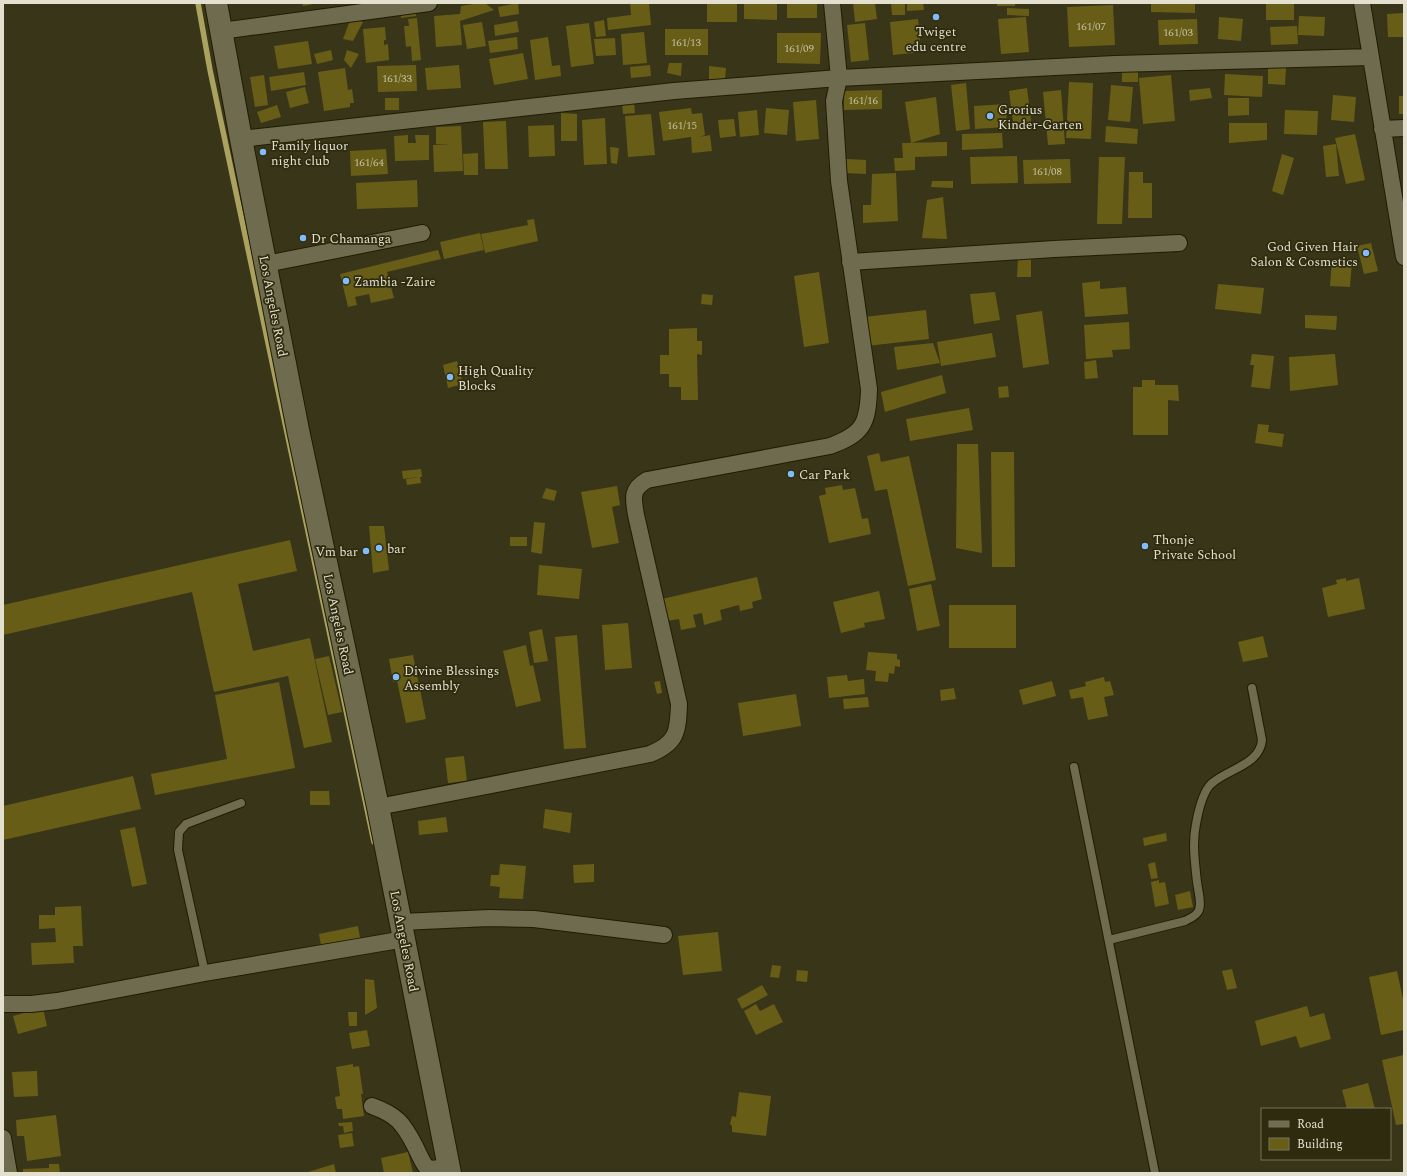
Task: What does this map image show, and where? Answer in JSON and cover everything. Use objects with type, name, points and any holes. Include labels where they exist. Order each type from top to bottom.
[{"type":"main road","name":"Los Angeles Road","points":[[216,3],[298,430],[378,807],[449,1169]]},
{"type":"street","points":[[222,31],[429,3]]},
{"type":"street","points":[[378,807],[650,754],[662,749],[672,739],[678,725],[678,704],[636,515],[634,492],[639,484],[647,480],[830,446],[846,440],[861,427],[868,408],[869,389],[839,181],[834,101],[839,78],[832,3]]},
{"type":"street","points":[[1362,3],[1404,255]]},
{"type":"street","points":[[241,138],[674,91],[839,78],[1115,64],[1371,57]]},
{"type":"street","points":[[1382,129],[1404,128]]},
{"type":"street","points":[[266,264],[422,233]]},
{"type":"street","points":[[850,262],[1054,249],[1179,243]]},
{"type":"street","points":[[3,1004],[31,1004],[57,1001],[205,973],[403,930],[489,918],[534,919],[664,936]]},
{"type":"street","points":[[372,1106],[387,1111],[394,1116],[401,1124],[415,1146],[423,1163],[428,1168],[449,1169]]},
{"type":"street","points":[[3,1138],[6,1164]]},
{"type":"lane","points":[[1109,940],[1185,921],[1199,911],[1200,903],[1194,840],[1196,825],[1205,793],[1210,785],[1253,758],[1259,753],[1262,746],[1252,688]]},
{"type":"lane","points":[[1074,767],[1155,1173]]},
{"type":"lane","points":[[205,973],[178,850],[180,832],[186,824],[241,803]]},
{"type":"building","points":[[302,3],[314,3],[314,4],[303,6]]},
{"type":"building","points":[[485,3],[494,10],[460,21],[462,45],[436,47],[434,16],[460,14],[461,6]]},
{"type":"building","points":[[518,3],[519,14],[500,17],[498,7]]},
{"type":"building","points":[[630,3],[649,3],[651,25],[608,30],[607,18],[631,15]]},
{"type":"building","points":[[707,3],[737,3],[737,22],[707,22]]},
{"type":"building","points":[[744,3],[777,3],[777,20],[744,19]]},
{"type":"building","points":[[787,3],[817,3],[817,18],[787,18]]},
{"type":"building","points":[[853,3],[875,3],[877,19],[855,22]]},
{"type":"building","points":[[891,3],[905,3],[905,15],[892,15]]},
{"type":"building","points":[[907,3],[923,3],[924,10],[907,11]]},
{"type":"building","points":[[997,3],[1015,3],[1015,6],[997,6]]},
{"type":"building","points":[[1151,3],[1195,3],[1195,13],[1151,12]]},
{"type":"building","points":[[1266,3],[1294,3],[1294,20],[1266,20]]},
{"type":"building","points":[[1113,5],[1115,45],[1069,47],[1067,7]]},
{"type":"building","points":[[416,8],[416,16],[401,18],[400,9]]},
{"type":"building","points":[[1007,8],[1029,9],[1029,16],[1007,15]]},
{"type":"building","points":[[1404,13],[1404,37],[1388,37],[1387,14]]},
{"type":"building","points":[[1299,16],[1325,17],[1324,36],[1298,35]]},
{"type":"building","points":[[1026,17],[1029,52],[1001,54],[998,19]]},
{"type":"building","points":[[1219,17],[1243,19],[1241,41],[1218,39]]},
{"type":"building","points":[[351,18],[363,22],[353,41],[343,39]]},
{"type":"building","points":[[417,18],[421,60],[412,61],[411,46],[406,47],[404,26],[409,26],[408,19]]},
{"type":"building","name":"Twiget edu centre","points":[[918,19],[921,52],[893,55],[890,22]]},
{"type":"building","points":[[1197,19],[1198,44],[1159,45],[1158,20]]},
{"type":"building","points":[[604,20],[606,36],[596,37],[594,22]]},
{"type":"building","points":[[517,21],[519,32],[495,36],[494,25]]},
{"type":"building","points":[[482,22],[486,46],[467,49],[463,25]]},
{"type":"building","points":[[589,23],[594,64],[571,67],[566,26]]},
{"type":"building","points":[[865,23],[869,60],[851,62],[847,25]]},
{"type":"building","points":[[1297,26],[1298,44],[1271,45],[1270,27]]},
{"type":"building","points":[[385,27],[386,40],[384,40],[384,45],[388,44],[389,60],[366,63],[363,29]]},
{"type":"building","points":[[665,29],[708,29],[708,55],[665,55]]},
{"type":"building","points":[[644,32],[647,63],[623,65],[621,34]]},
{"type":"building","points":[[777,33],[821,33],[820,64],[777,63]]},
{"type":"building","points":[[517,37],[518,49],[490,53],[488,41]]},
{"type":"building","points":[[548,37],[552,66],[560,65],[561,76],[535,80],[530,40]]},
{"type":"building","points":[[615,38],[616,55],[596,56],[594,39]]},
{"type":"building","points":[[308,41],[312,64],[278,69],[274,46]]},
{"type":"building","points":[[331,50],[333,60],[317,64],[314,54]]},
{"type":"building","points":[[347,50],[359,54],[351,68],[344,60]]},
{"type":"building","points":[[523,53],[528,79],[494,85],[489,59]]},
{"type":"building","points":[[669,63],[682,63],[681,76],[667,73]]},
{"type":"building","points":[[416,65],[417,91],[378,92],[377,66]]},
{"type":"building","points":[[459,65],[461,88],[427,90],[425,68]]},
{"type":"building","points":[[650,65],[651,76],[631,78],[630,67]]},
{"type":"building","points":[[709,66],[726,68],[725,80],[709,80]]},
{"type":"building","points":[[345,68],[348,90],[352,89],[354,103],[350,103],[350,107],[324,111],[318,72]]},
{"type":"building","points":[[1122,68],[1138,68],[1138,82],[1122,82]]},
{"type":"building","points":[[1268,68],[1286,68],[1285,85],[1268,84]]},
{"type":"building","points":[[304,72],[306,85],[271,91],[269,77]]},
{"type":"building","points":[[1225,74],[1263,76],[1262,97],[1224,95]]},
{"type":"building","points":[[264,75],[268,105],[255,107],[250,77]]},
{"type":"building","points":[[1171,75],[1175,121],[1143,124],[1139,78]]},
{"type":"building","points":[[1069,82],[1093,83],[1091,139],[1066,138]]},
{"type":"building","points":[[966,83],[970,129],[956,131],[951,85]]},
{"type":"building","points":[[1111,85],[1133,87],[1130,122],[1108,120]]},
{"type":"building","points":[[305,87],[309,103],[290,108],[286,92]]},
{"type":"building","points":[[1027,88],[1032,128],[1014,130],[1009,91]]},
{"type":"building","points":[[1210,88],[1212,98],[1190,101],[1189,90]]},
{"type":"building","points":[[882,90],[882,109],[844,110],[844,91]]},
{"type":"building","points":[[1061,90],[1065,144],[1048,145],[1043,92]]},
{"type":"building","points":[[1333,95],[1356,97],[1354,122],[1331,120]]},
{"type":"building","points":[[1399,96],[1404,96],[1404,114],[1399,114]]},
{"type":"building","points":[[936,97],[940,134],[911,143],[905,102]]},
{"type":"building","points":[[385,98],[399,98],[399,110],[385,110]]},
{"type":"building","points":[[1228,98],[1249,98],[1249,115],[1228,116]]},
{"type":"building","points":[[816,100],[819,139],[796,141],[793,102]]},
{"type":"building","points":[[634,102],[635,113],[623,114],[622,103]]},
{"type":"building","name":"Grorius Kinder-Garten","points":[[1006,104],[1007,127],[975,129],[974,106]]},
{"type":"building","points":[[277,105],[281,117],[261,123],[257,112]]},
{"type":"building","points":[[691,108],[692,114],[702,113],[705,135],[699,137],[710,135],[712,151],[692,153],[691,137],[663,141],[659,112]]},
{"type":"building","points":[[766,108],[789,110],[787,135],[764,133]]},
{"type":"building","points":[[757,110],[759,135],[740,137],[738,112]]},
{"type":"building","points":[[1285,110],[1318,111],[1317,135],[1284,134]]},
{"type":"building","points":[[561,113],[577,114],[577,141],[561,141]]},
{"type":"building","points":[[651,114],[655,155],[628,157],[625,116]]},
{"type":"building","points":[[605,118],[607,164],[584,165],[582,120]]},
{"type":"building","points":[[734,119],[736,136],[720,138],[718,120]]},
{"type":"building","points":[[506,121],[508,169],[485,169],[483,122]]},
{"type":"building","points":[[1229,123],[1267,123],[1267,140],[1229,143]]},
{"type":"building","points":[[554,125],[555,156],[529,157],[528,126]]},
{"type":"building","points":[[461,126],[463,171],[434,172],[433,145],[450,144],[436,144],[436,127]]},
{"type":"building","points":[[1106,126],[1138,129],[1137,144],[1105,142]]},
{"type":"building","points":[[1002,133],[1003,148],[962,150],[962,134]]},
{"type":"building","points":[[1355,134],[1365,180],[1346,184],[1335,138]]},
{"type":"building","points":[[408,135],[408,143],[416,143],[415,135],[429,135],[429,160],[395,161],[394,136]]},
{"type":"building","points":[[947,142],[947,156],[915,157],[915,170],[895,171],[894,158],[903,158],[902,143]]},
{"type":"building","points":[[1336,144],[1339,176],[1326,177],[1323,146]]},
{"type":"building","points":[[610,147],[619,148],[617,164],[611,163]]},
{"type":"building","points":[[386,149],[388,174],[351,176],[350,151]]},
{"type":"building","points":[[478,153],[478,175],[464,175],[463,154]]},
{"type":"building","points":[[1282,154],[1294,158],[1283,195],[1272,191]]},
{"type":"building","points":[[1017,156],[1018,183],[971,184],[970,157]]},
{"type":"building","points":[[1099,157],[1125,157],[1122,224],[1097,224]]},
{"type":"building","points":[[846,159],[866,160],[866,174],[845,173]]},
{"type":"building","points":[[1070,159],[1071,183],[1024,184],[1023,160]]},
{"type":"building","points":[[1129,172],[1143,172],[1143,183],[1152,183],[1152,218],[1128,218]]},
{"type":"building","points":[[896,173],[898,221],[863,223],[863,205],[871,205],[872,174]]},
{"type":"building","points":[[417,180],[418,207],[357,209],[356,183]]},
{"type":"building","points":[[932,181],[953,181],[953,188],[931,187]]},
{"type":"building","points":[[943,197],[947,239],[922,238],[927,200]]},
{"type":"building","points":[[534,219],[538,241],[485,253],[481,234],[528,225],[527,220]]},
{"type":"building","points":[[480,233],[484,250],[444,259],[440,242]]},
{"type":"building","points":[[1371,243],[1378,271],[1364,274],[1357,246]]},
{"type":"building","points":[[438,250],[441,259],[387,272],[394,298],[371,303],[369,294],[355,297],[357,305],[348,307],[340,274]]},
{"type":"building","points":[[1018,258],[1031,258],[1031,277],[1017,277]]},
{"type":"building","points":[[1332,260],[1352,261],[1350,287],[1330,286]]},
{"type":"building","points":[[819,272],[829,343],[804,347],[794,276]]},
{"type":"building","points":[[1100,281],[1100,289],[1126,287],[1128,314],[1085,317],[1082,283]]},
{"type":"building","points":[[1218,284],[1264,288],[1261,314],[1215,309]]},
{"type":"building","points":[[995,292],[1000,320],[974,324],[970,294]]},
{"type":"building","points":[[702,294],[713,295],[712,305],[701,304]]},
{"type":"building","points":[[926,310],[929,339],[867,346],[864,317]]},
{"type":"building","points":[[1042,311],[1049,364],[1023,368],[1016,315]]},
{"type":"building","points":[[1305,315],[1337,316],[1336,330],[1305,328]]},
{"type":"building","points":[[1129,322],[1130,349],[1112,350],[1113,357],[1086,359],[1084,325]]},
{"type":"building","points":[[697,328],[697,341],[702,341],[702,355],[697,354],[698,400],[681,400],[681,387],[669,387],[669,374],[660,374],[660,355],[669,355],[669,329]]},
{"type":"building","points":[[992,333],[996,357],[941,366],[937,342]]},
{"type":"building","points":[[933,343],[940,363],[897,370],[894,347]]},
{"type":"building","points":[[1252,354],[1274,356],[1270,389],[1251,387],[1254,365],[1250,365]]},
{"type":"building","points":[[1335,354],[1338,385],[1290,391],[1289,357]]},
{"type":"building","points":[[1096,360],[1098,378],[1085,379],[1084,362]]},
{"type":"building","points":[[457,361],[463,384],[448,388],[443,365]]},
{"type":"building","points":[[942,375],[946,393],[885,412],[881,392]]},
{"type":"building","points":[[1142,380],[1155,380],[1155,385],[1178,385],[1179,401],[1168,400],[1168,435],[1133,435],[1133,387],[1142,387]]},
{"type":"building","points":[[1008,386],[1009,397],[999,398],[998,387]]},
{"type":"building","points":[[969,408],[973,430],[910,441],[906,419]]},
{"type":"building","points":[[1258,424],[1269,425],[1268,432],[1284,434],[1282,447],[1255,443]]},
{"type":"building","points":[[957,444],[978,444],[982,553],[956,548]]},
{"type":"building","points":[[991,452],[1014,452],[1015,567],[992,567]]},
{"type":"building","points":[[879,453],[881,462],[909,456],[936,580],[908,586],[887,489],[875,491],[867,456]]},
{"type":"building","points":[[421,469],[421,483],[407,485],[406,479],[418,477],[403,479],[402,471]]},
{"type":"building","points":[[842,485],[843,490],[855,488],[862,519],[868,518],[871,534],[829,543],[819,496],[826,494],[825,488]]},
{"type":"building","points":[[617,486],[620,505],[612,507],[619,543],[592,548],[581,492]]},
{"type":"building","points":[[546,488],[557,491],[554,501],[542,498]]},
{"type":"building","points":[[534,522],[545,523],[542,554],[531,552]]},
{"type":"building","name":"bar","points":[[369,526],[384,526],[389,570],[373,573]]},
{"type":"building","points":[[510,537],[527,537],[527,546],[510,546]]},
{"type":"building","points":[[290,540],[297,571],[238,584],[253,651],[310,638],[332,742],[304,748],[288,676],[214,692],[192,592],[3,635],[3,605]]},
{"type":"building","points":[[539,565],[582,569],[579,599],[537,595]]},
{"type":"building","points":[[757,577],[762,599],[752,602],[753,608],[740,611],[739,605],[720,610],[722,620],[704,625],[702,613],[693,615],[696,627],[681,630],[679,619],[667,621],[662,599]]},
{"type":"building","points":[[1346,578],[1346,581],[1359,578],[1365,609],[1328,617],[1322,588],[1337,584],[1336,580]]},
{"type":"building","points":[[931,584],[940,626],[917,631],[909,589]]},
{"type":"building","points":[[879,591],[885,619],[864,623],[865,627],[841,633],[833,602]]},
{"type":"building","points":[[949,605],[1016,605],[1016,648],[949,648]]},
{"type":"building","points":[[628,623],[632,668],[605,670],[602,625]]},
{"type":"building","points":[[542,629],[548,661],[534,663],[529,632]]},
{"type":"building","points":[[577,635],[586,748],[564,749],[555,637]]},
{"type":"building","points":[[1263,636],[1268,657],[1243,662],[1238,642]]},
{"type":"building","points":[[526,645],[530,666],[533,665],[541,701],[516,707],[503,651]]},
{"type":"building","points":[[868,652],[897,654],[897,659],[900,660],[900,667],[895,666],[894,674],[889,673],[888,682],[875,681],[876,671],[866,670]]},
{"type":"building","points":[[413,655],[426,719],[406,723],[397,681],[393,682],[389,659]]},
{"type":"building","points":[[329,656],[342,712],[328,715],[315,659]]},
{"type":"building","points":[[847,675],[848,681],[864,679],[865,694],[829,698],[827,677]]},
{"type":"building","points":[[1104,677],[1105,682],[1110,681],[1114,695],[1104,697],[1108,716],[1088,720],[1083,697],[1071,699],[1069,690],[1086,686],[1085,682]]},
{"type":"building","points":[[660,681],[662,693],[657,694],[654,682]]},
{"type":"building","points":[[1052,681],[1056,696],[1023,705],[1019,690]]},
{"type":"building","points":[[279,682],[295,768],[155,795],[151,774],[227,759],[215,695]]},
{"type":"building","points":[[954,688],[956,699],[941,701],[940,690]]},
{"type":"building","points":[[796,694],[801,726],[743,736],[738,703]]},
{"type":"building","points":[[868,697],[869,707],[844,709],[843,699]]},
{"type":"building","points":[[464,756],[467,781],[448,783],[445,758]]},
{"type":"building","points":[[133,776],[141,809],[3,840],[3,806]]},
{"type":"building","points":[[310,791],[329,791],[330,805],[310,805]]},
{"type":"building","points":[[545,809],[572,813],[570,833],[543,828]]},
{"type":"building","points":[[446,817],[448,832],[419,835],[418,821]]},
{"type":"building","points":[[135,827],[147,884],[132,887],[120,830]]},
{"type":"building","points":[[1166,833],[1167,841],[1144,846],[1143,838]]},
{"type":"building","points":[[1155,862],[1158,878],[1151,879],[1148,864]]},
{"type":"building","points":[[500,864],[526,866],[523,899],[499,898],[500,887],[490,886],[491,875],[499,875]]},
{"type":"building","points":[[594,864],[594,882],[574,883],[573,865]]},
{"type":"building","points":[[1159,880],[1159,883],[1165,882],[1169,904],[1155,907],[1151,882]]},
{"type":"building","points":[[1190,891],[1193,907],[1178,910],[1175,895]]},
{"type":"building","points":[[81,906],[83,946],[73,946],[74,963],[32,965],[31,943],[56,942],[55,928],[39,929],[39,915],[55,915],[55,907]]},
{"type":"building","points":[[358,926],[360,938],[321,945],[319,934]]},
{"type":"building","points":[[718,932],[722,971],[683,975],[678,936]]},
{"type":"building","points":[[772,965],[781,966],[779,978],[770,977]]},
{"type":"building","points":[[1232,969],[1237,988],[1227,990],[1222,971]]},
{"type":"building","points":[[797,970],[808,971],[807,982],[796,981]]},
{"type":"building","points":[[1397,971],[1404,1004],[1404,1030],[1381,1035],[1369,977]]},
{"type":"building","points":[[365,979],[374,980],[377,1008],[365,1015]]},
{"type":"building","points":[[762,985],[768,995],[742,1009],[737,999]]},
{"type":"building","points":[[756,1004],[760,1011],[774,1004],[783,1022],[756,1035],[744,1011]]},
{"type":"building","points":[[1307,1006],[1310,1017],[1324,1013],[1331,1039],[1300,1048],[1296,1036],[1261,1046],[1255,1021]]},
{"type":"building","points":[[43,1008],[47,1026],[18,1034],[13,1016]]},
{"type":"building","points":[[348,1012],[357,1012],[357,1026],[349,1026]]},
{"type":"building","points":[[367,1030],[370,1046],[352,1049],[349,1033]]},
{"type":"building","points":[[1404,1055],[1404,1124],[1396,1125],[1382,1060]]},
{"type":"building","points":[[353,1064],[353,1067],[359,1066],[364,1116],[343,1119],[342,1109],[337,1109],[335,1097],[340,1096],[336,1067]]},
{"type":"building","points":[[37,1071],[38,1096],[14,1097],[12,1072]]},
{"type":"building","points":[[1368,1083],[1375,1108],[1347,1108],[1342,1090]]},
{"type":"building","points":[[739,1092],[771,1096],[766,1136],[732,1132],[732,1126],[730,1124],[732,1116],[736,1117]]},
{"type":"building","points":[[56,1115],[61,1156],[27,1161],[24,1136],[17,1136],[16,1120]]},
{"type":"building","points":[[352,1122],[353,1131],[344,1133],[343,1126],[339,1126],[338,1123]]},
{"type":"building","points":[[352,1133],[354,1146],[340,1148],[338,1135]]},
{"type":"building","points":[[408,1152],[413,1173],[384,1173],[381,1158]]},
{"type":"building","points":[[49,1164],[59,1164],[60,1173],[23,1173],[23,1169],[49,1168]]},
{"type":"building","points":[[334,1164],[336,1173],[305,1173]]},
{"type":"waterway","points":[[198,3],[210,70],[374,842]]},
{"type":"place","name":"Twiget edu centre","points":[[936,17]]},
{"type":"place","name":"Grorius Kinder-Garten","points":[[990,116]]},
{"type":"place","name":"Family liquor night club","points":[[263,152]]},
{"type":"place","name":"Dr Chamanga","points":[[303,238]]},
{"type":"place","name":"God Given Hair Salon & Cosmetics","points":[[1366,253]]},
{"type":"place","name":"Zambia -Zaire","points":[[346,281]]},
{"type":"place","name":"High Quality Blocks","points":[[450,377]]},
{"type":"place","name":"Car Park","points":[[791,474]]},
{"type":"place","name":"Thonje Private School","points":[[1145,546]]},
{"type":"place","name":"bar","points":[[379,548]]},
{"type":"place","name":"Vm bar","points":[[366,551]]},
{"type":"place","name":"Divine Blessings Assembly","points":[[396,677]]}]
